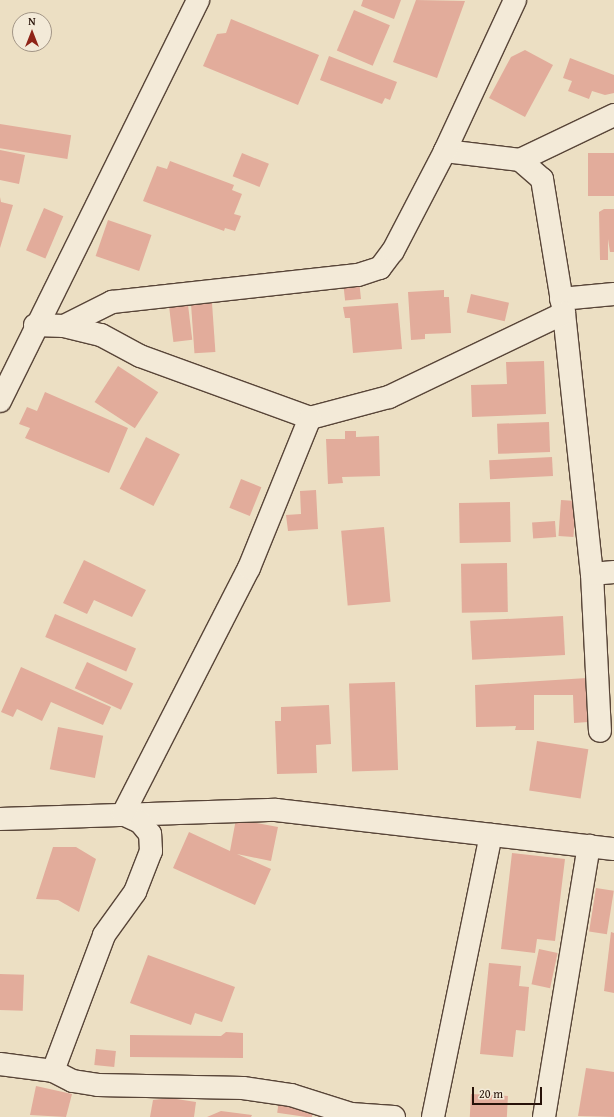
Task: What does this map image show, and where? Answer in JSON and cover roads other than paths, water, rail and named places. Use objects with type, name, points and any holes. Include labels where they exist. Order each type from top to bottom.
[{"type":"street","points":[[1,398],[35,325],[198,0]]},
{"type":"street","points":[[64,326],[112,302],[358,275],[380,268],[394,250],[445,151],[515,0]]},
{"type":"street","points":[[445,151],[520,160],[614,115]]},
{"type":"street","points":[[520,160],[542,179],[563,306],[592,574],[600,732]]},
{"type":"street","points":[[35,325],[64,326],[101,335],[140,356],[310,418],[389,397],[563,306],[614,294]]},
{"type":"street","points":[[123,814],[193,684],[249,568],[310,418]]},
{"type":"street","points":[[592,574],[614,572]]},
{"type":"street","points":[[0,819],[276,810],[614,849]]},
{"type":"street","points":[[53,1071],[104,935],[135,892],[151,851],[150,834],[140,822],[123,814]]},
{"type":"street","points":[[433,1117],[491,835]]},
{"type":"street","points":[[544,1117],[589,846]]},
{"type":"street","points":[[0,1064],[53,1071],[74,1081],[98,1085],[243,1088],[292,1095],[351,1114],[394,1117]]}]
